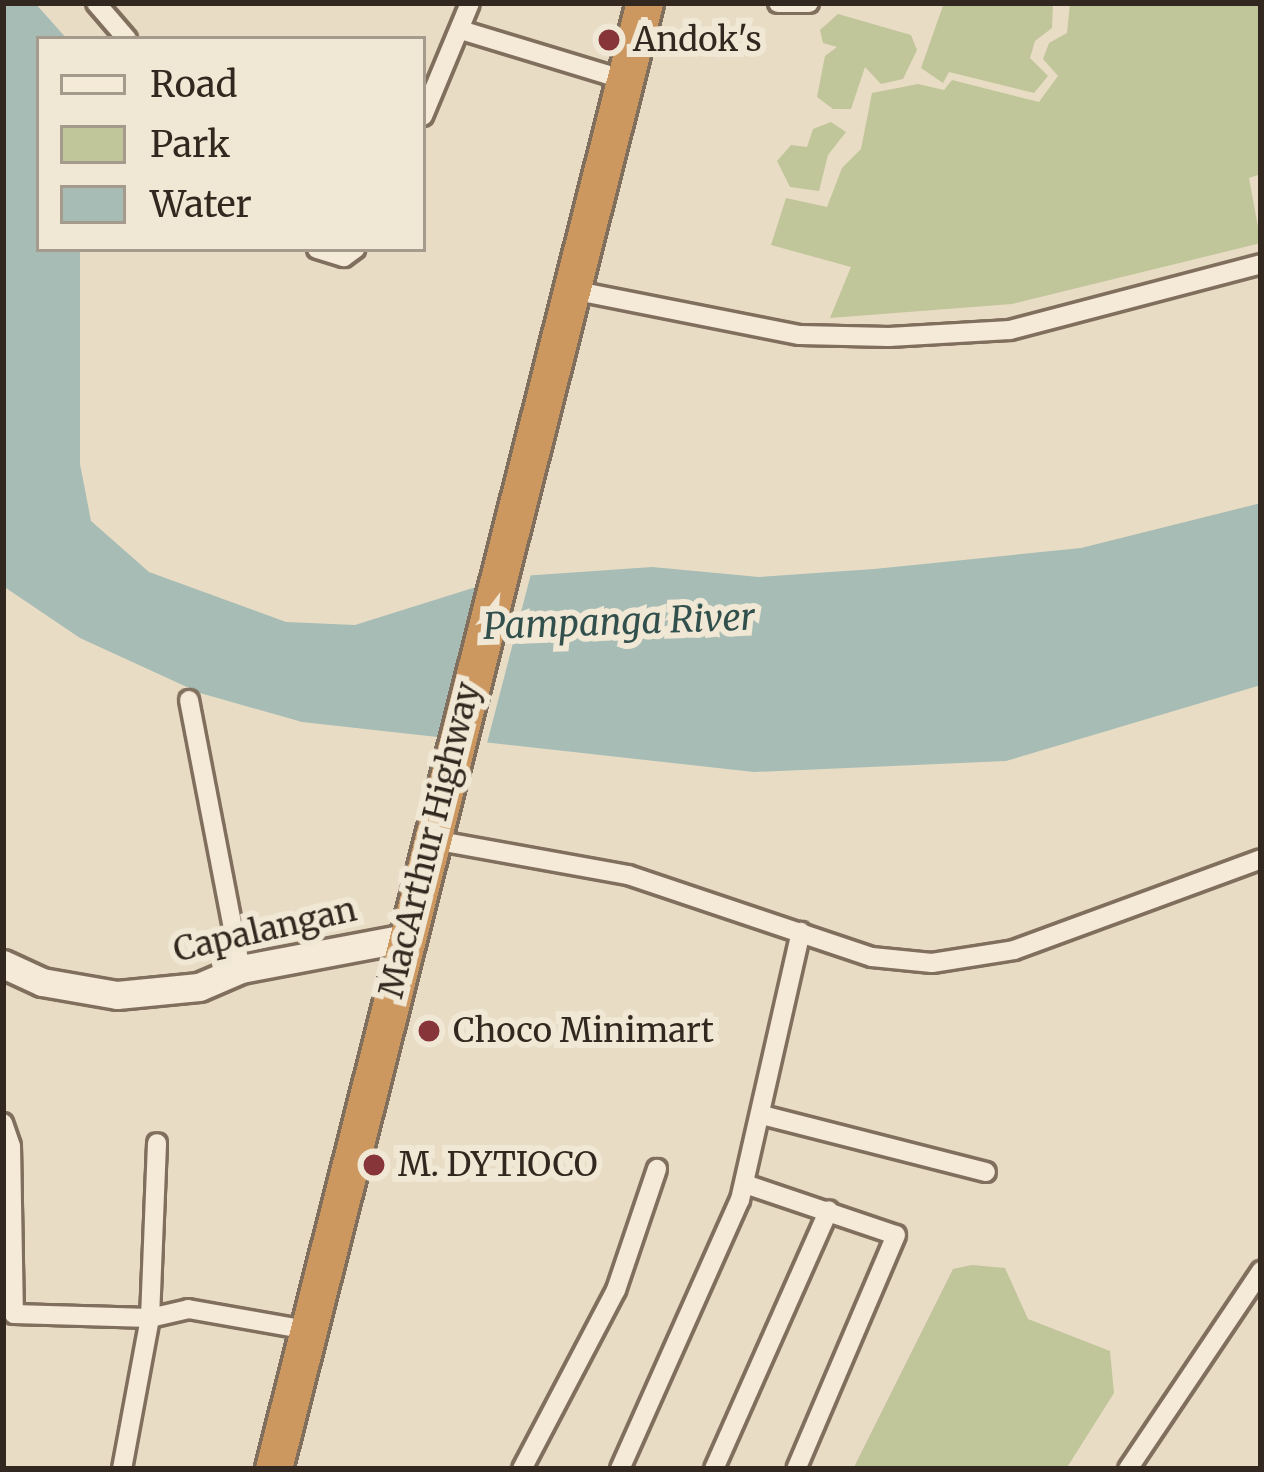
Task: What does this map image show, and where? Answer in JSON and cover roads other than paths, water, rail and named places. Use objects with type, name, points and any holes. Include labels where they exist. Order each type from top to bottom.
[{"type":"highway","name":"MacArthur Highway","points":[[274,1469],[442,783],[645,3]]},
{"type":"street","points":[[96,3],[124,36]]},
{"type":"street","points":[[426,110],[464,31],[470,3]]},
{"type":"street","points":[[778,3],[809,3]]},
{"type":"street","points":[[464,31],[625,80]]},
{"type":"street","points":[[569,301],[800,335],[889,337],[1010,329],[1261,264]]},
{"type":"street","points":[[189,700],[241,969]]},
{"type":"street","points":[[428,839],[628,875],[872,957],[932,963],[994,953],[1261,859]]},
{"type":"street","points":[[620,1469],[745,1184],[801,932]]},
{"type":"street","name":"Capalangan","points":[[3,964],[42,982],[117,995],[199,987],[241,969],[405,938]]},
{"type":"street","points":[[762,1115],[986,1172]]},
{"type":"street","points":[[3,1123],[11,1146],[14,1313],[150,1318],[188,1309],[308,1330]]},
{"type":"street","points":[[122,1469],[150,1318],[157,1142]]},
{"type":"street","points":[[522,1469],[616,1290],[657,1169]]},
{"type":"street","points":[[745,1184],[891,1228],[895,1244],[796,1469]]},
{"type":"street","points":[[715,1469],[829,1210]]},
{"type":"street","points":[[1128,1469],[1261,1271]]},
{"type":"water","name":"Pampanga River","points":[[3,3],[35,3],[64,36],[36,36],[36,252],[80,252],[80,464],[91,521],[149,572],[286,622],[355,625],[508,577],[652,567],[759,577],[874,569],[1081,548],[1261,503],[1261,685],[1006,761],[754,772],[302,722],[200,693],[80,638],[3,586]]},
{"type":"place","name":"Andok's","points":[[609,40]]},
{"type":"place","name":"Choco Minimart","points":[[429,1031]]},
{"type":"place","name":"M. DYTIOCO","points":[[374,1165]]}]
